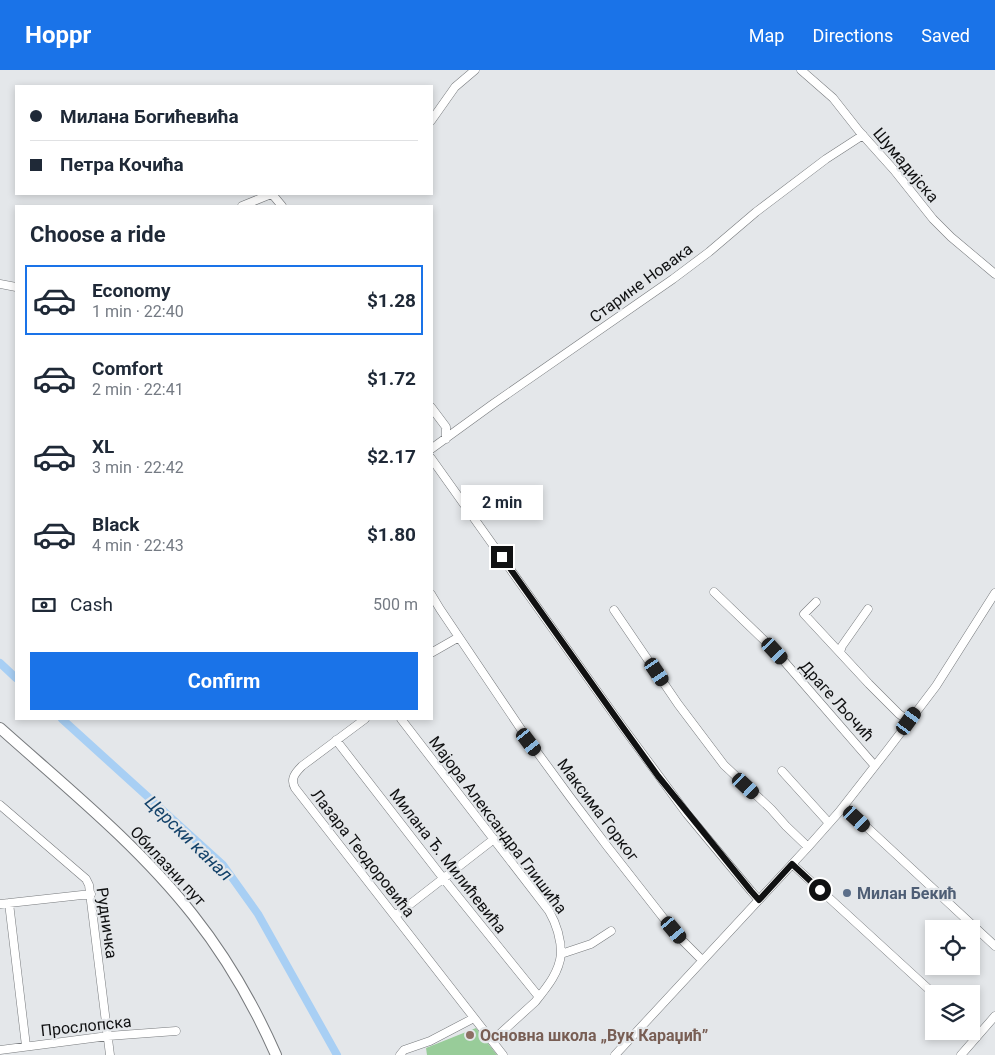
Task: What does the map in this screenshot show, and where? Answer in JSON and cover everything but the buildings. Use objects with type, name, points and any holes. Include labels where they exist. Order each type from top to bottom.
[{"type":"main road","name":"Обилазни пут","points":[[0,728],[125,840],[186,906],[230,966],[256,1012],[276,1055]]},
{"type":"street","points":[[433,118],[455,87],[475,70]]},
{"type":"street","name":"Шумадијска","points":[[801,70],[832,98],[933,219],[951,237],[995,274]]},
{"type":"street","name":"Старине Новака","points":[[433,448],[709,252],[756,212],[826,159],[863,136]]},
{"type":"street","points":[[244,205],[270,195]]},
{"type":"street","points":[[273,195],[281,205]]},
{"type":"street","points":[[0,284],[15,288]]},
{"type":"street","points":[[433,410],[446,427],[446,439]]},
{"type":"street","points":[[433,461],[653,769],[693,821],[759,900]]},
{"type":"street","name":"Драге Љочић","points":[[714,592],[767,643],[875,766]]},
{"type":"street","points":[[615,1055],[844,806],[936,686],[995,593]]},
{"type":"street","name":"Максима Горког","points":[[433,597],[529,742],[665,920],[702,960]]},
{"type":"street","points":[[816,602],[804,614],[895,709],[909,721]]},
{"type":"street","points":[[840,652],[842,646],[868,609]]},
{"type":"street","points":[[614,610],[683,710],[724,764],[772,809],[786,826],[808,847]]},
{"type":"street","points":[[433,652],[459,637]]},
{"type":"street","name":"Лазара Теодоровића","points":[[364,720],[302,766],[294,776],[292,783],[503,1055]]},
{"type":"street","name":"Мајора Александра Глишића","points":[[402,720],[552,916],[559,934],[561,954]]},
{"type":"street","name":"Милана Ђ. Милићевића","points":[[336,740],[443,878],[539,997]]},
{"type":"street","points":[[782,771],[829,823]]},
{"type":"street","name":"Рудничка","points":[[0,805],[86,879],[89,885],[110,1055]]},
{"type":"street","points":[[844,806],[995,946]]},
{"type":"street","points":[[395,916],[494,839]]},
{"type":"street","points":[[792,864],[925,986]]},
{"type":"street","points":[[26,1046],[4,904],[91,894]]},
{"type":"street","points":[[492,1041],[539,997],[557,971],[561,954],[591,944],[611,931]]},
{"type":"street","points":[[980,1033],[995,1016]]},
{"type":"street","points":[[400,1055],[404,1050],[430,1041],[474,1018]]},
{"type":"street","name":"Прослопска","points":[[0,1050],[108,1036],[176,1031]]},
{"type":"street","points":[[961,1055],[974,1040]]},
{"type":"green space","name":"Основна школа „Вук Караџић”","points":[[476,1028],[497,1055],[427,1055],[426,1048]]},
{"type":"waterway","name":"Церски канал","points":[[0,663],[15,677]]},
{"type":"waterway","name":"Церски канал","points":[[63,720],[223,865],[258,914],[337,1055]]},
{"type":"place","name":"Милан Бекић","points":[[847,893]]},
{"type":"place","name":"Основна школа „Вук Караџић”","points":[[470,1035]]},
{"type":"route","points":[[502,557],[658,776],[759,900],[792,864],[820,890]]}]
